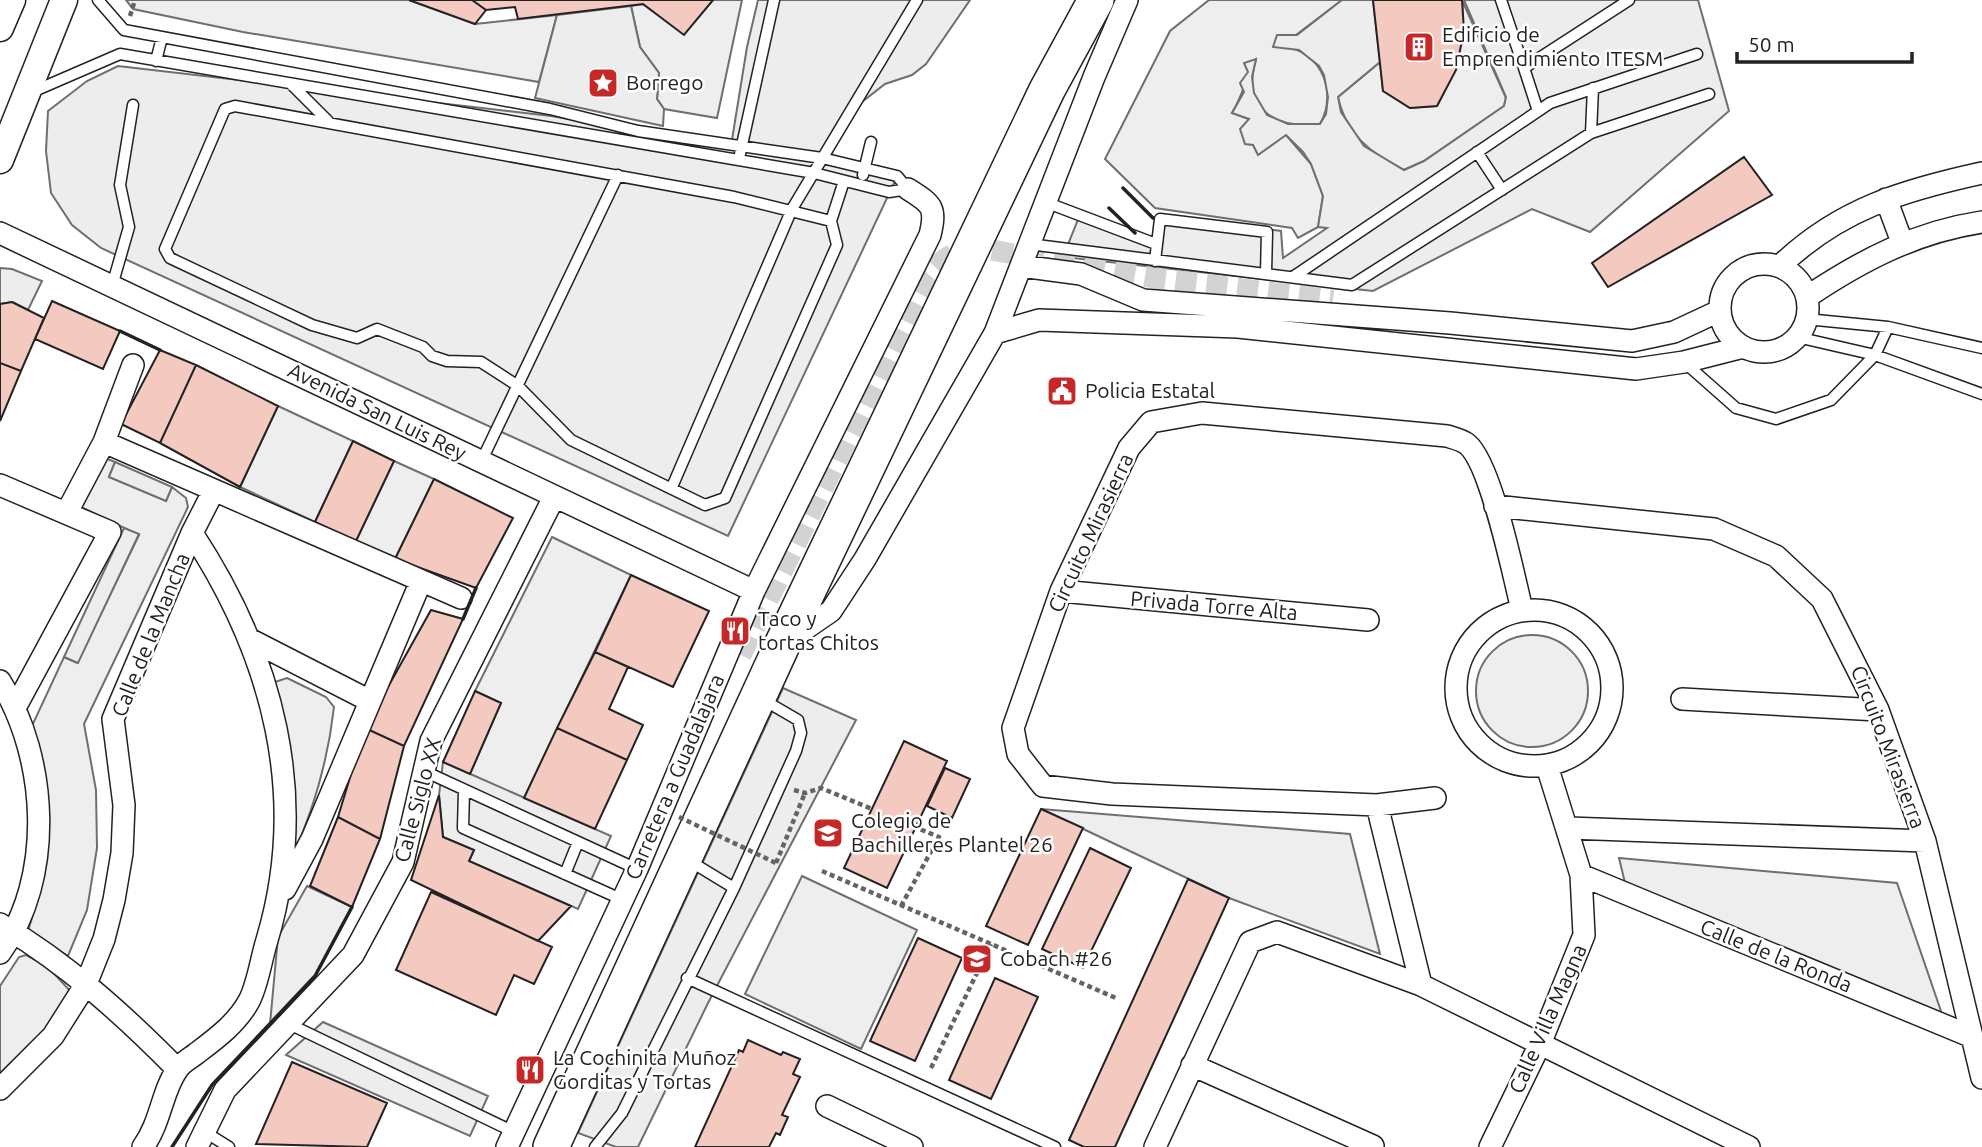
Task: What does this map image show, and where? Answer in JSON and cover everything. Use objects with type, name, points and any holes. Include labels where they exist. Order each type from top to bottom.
[{"type":"highway","points":[[551,1147],[782,646],[1047,90],[1096,0]]},
{"type":"street","points":[[0,28],[12,0]]},
{"type":"street","points":[[0,160],[64,0]]},
{"type":"street","points":[[782,646],[831,611],[865,559],[995,333],[1127,0]]},
{"type":"street","points":[[1780,266],[1834,222],[1886,200],[1982,173]]},
{"type":"street","name":"Carretera a Guadalajara","points":[[511,1139],[637,869],[754,591],[930,235],[934,217],[930,203],[908,189]]},
{"type":"street","points":[[1886,200],[1902,242]]},
{"type":"street","points":[[1807,297],[1855,265],[1902,242],[1982,222]]},
{"type":"street","name":"Avenida San Luis Rey","points":[[0,233],[754,591]]},
{"type":"street","points":[[1759,264],[1780,266],[1802,284],[1807,297],[1802,328],[1773,351],[1758,352],[1743,347],[1731,338],[1719,311],[1727,282],[1738,271],[1759,264]]},
{"type":"street","points":[[1021,265],[1081,274],[1143,300],[1450,323],[1632,341],[1674,332],[1719,311]]},
{"type":"street","points":[[1333,300],[1415,308],[1450,323]]},
{"type":"street","points":[[995,333],[1039,320],[1238,327],[1636,369],[1684,362],[1743,347]]},
{"type":"street","points":[[1632,341],[1636,369]]},
{"type":"street","points":[[67,512],[104,442],[132,365]]},
{"type":"street","name":"Circuito Mirasierra","points":[[1435,799],[1377,804],[1112,794],[1043,786],[1018,754],[1013,727],[1061,591],[1129,448],[1151,422],[1202,413],[1447,436],[1468,444],[1479,461],[1495,506],[1714,529],[1776,556],[1822,599],[1878,710],[1924,841],[1982,1078]]},
{"type":"street","points":[[104,442],[461,598]]},
{"type":"street","points":[[0,485],[110,532],[16,706]]},
{"type":"street","name":"Calle de la Mancha","points":[[0,1089],[53,1036],[86,984],[111,914],[122,853],[124,805],[113,719],[192,533],[214,490]]},
{"type":"street","name":"Calle Siglo XX","points":[[201,1140],[225,1090],[352,955],[378,909],[403,862],[431,741],[554,497]]},
{"type":"street","points":[[1495,506],[1522,610]]},
{"type":"street","name":"Calle de la Mancha","points":[[177,1069],[226,1031],[249,1000],[279,900],[285,848],[285,795],[279,742],[268,690],[251,640],[228,591],[192,533]]},
{"type":"street","name":"Calle de la Mancha","points":[[279,900],[312,839],[421,581]]},
{"type":"street","name":"Privada Torre Alta","points":[[1061,591],[1368,620]]},
{"type":"street","points":[[1522,610],[1547,610],[1571,617],[1590,632],[1605,652],[1612,675],[1612,700],[1605,723],[1598,733],[1590,743],[1570,758],[1547,766],[1519,765],[1494,756],[1471,735],[1457,707],[1457,673],[1460,659],[1475,636],[1496,619],[1522,610]]},
{"type":"street","points":[[251,640],[370,701]]},
{"type":"street","points":[[706,705],[741,655]]},
{"type":"street","points":[[0,681],[16,706],[38,780],[37,857],[7,928],[0,953]]},
{"type":"street","points":[[1682,699],[1878,710]]},
{"type":"street","name":"Calle Villa Magna","points":[[1490,1147],[1540,1044],[1584,935],[1581,876],[1569,828],[1547,766]]},
{"type":"street","points":[[1377,804],[1422,985]]},
{"type":"street","points":[[1569,828],[1924,841]]},
{"type":"street","name":"Calle de la Ronda","points":[[1581,876],[1970,1037]]},
{"type":"street","points":[[7,928],[86,984],[134,1025],[177,1069],[154,1131],[143,1147]]},
{"type":"street","points":[[1155,1147],[1250,942],[1277,932],[1422,985],[1749,1147]]},
{"type":"street","points":[[1192,1065],[1373,1146]]},
{"type":"street","points":[[827,1106],[912,1147]]},
{"type":"lane","points":[[98,0],[124,30],[550,109],[638,131],[822,158],[897,176],[908,189]]},
{"type":"lane","points":[[738,160],[774,0]]},
{"type":"lane","points":[[672,487],[792,209],[917,0]]},
{"type":"lane","points":[[1501,0],[1538,111]]},
{"type":"lane","points":[[1524,68],[1629,0]]},
{"type":"lane","points":[[156,61],[162,37]]},
{"type":"lane","points":[[26,95],[120,54],[814,173],[889,192],[908,189]]},
{"type":"lane","points":[[1293,276],[1550,103],[1697,54]]},
{"type":"lane","points":[[291,84],[328,121]]},
{"type":"lane","points":[[1591,134],[1593,88]]},
{"type":"lane","points":[[1029,244],[1352,285],[1591,134],[1709,94]]},
{"type":"lane","points":[[112,286],[129,227],[120,185],[133,105]]},
{"type":"lane","points":[[831,221],[792,209],[618,175],[235,106],[225,109],[165,249],[170,258],[312,325],[357,338],[377,329],[423,347],[432,356],[447,361],[481,362],[518,386],[571,440],[705,505],[725,498],[837,245],[831,221],[844,181]]},
{"type":"lane","points":[[861,184],[871,142]]},
{"type":"lane","points":[[1477,152],[1502,190]]},
{"type":"lane","points":[[481,462],[618,175]]},
{"type":"lane","points":[[1045,202],[1156,244]]},
{"type":"lane","points":[[1155,261],[1160,219],[1267,232],[1266,273]]},
{"type":"lane","points":[[1684,362],[1736,408],[1776,419],[1831,400],[1875,355],[1888,327]]},
{"type":"lane","points":[[1802,328],[1888,327],[1982,348]]},
{"type":"lane","points":[[1802,328],[1982,394]]},
{"type":"lane","points":[[596,1147],[622,1113],[734,888],[796,751],[801,733],[797,720],[758,697]]},
{"type":"lane","points":[[424,771],[637,869]]},
{"type":"lane","points":[[464,791],[463,828],[623,900]]},
{"type":"lane","points":[[565,874],[578,842]]},
{"type":"lane","points":[[684,858],[734,888]]},
{"type":"lane","points":[[687,978],[1055,1147]]},
{"type":"lane","points":[[287,1023],[511,1139]]},
{"type":"lane","points":[[201,1140],[229,1147]]},
{"type":"path","points":[[780,785],[805,793],[821,788],[872,809]]},
{"type":"path","points":[[679,817],[776,863],[805,793]]},
{"type":"path","points":[[901,906],[939,837],[917,828]]},
{"type":"path","points":[[822,871],[1116,998]]},
{"type":"path","points":[[931,1068],[991,944]]},
{"type":"shaded area","points":[[126,0],[409,0],[475,24],[557,15],[539,82],[243,32],[133,9]]},
{"type":"shaded area","points":[[713,0],[742,0],[717,118],[664,109],[657,99],[659,73],[640,47],[631,6],[643,4],[684,34]]},
{"type":"shaded area","points":[[758,0],[970,0],[926,64],[912,75],[885,84],[862,102],[839,130],[829,164],[896,179],[728,536],[101,248],[72,225],[51,193],[46,151],[48,111],[87,81],[118,66],[551,116],[731,146],[747,47]]},
{"type":"shaded area","points":[[1209,0],[1342,0],[1296,35],[1274,47],[1302,52],[1313,60],[1321,71],[1326,83],[1327,97],[1326,110],[1320,124],[1289,123],[1266,112],[1253,91],[1256,60],[1232,113],[1249,119],[1248,123],[1286,135],[1311,164],[1323,196],[1318,227],[1298,238],[1292,228],[1155,208],[1105,159],[1170,31]]},
{"type":"shaded area","points":[[1342,0],[1373,0],[1380,62],[1338,97],[1341,112],[1364,146],[1404,170],[1424,161],[1504,106],[1506,97],[1464,0],[1698,0],[1729,111],[1590,232],[1532,209],[1373,291],[1063,257],[1079,217],[1142,244],[1156,237],[1160,215],[1281,231],[1283,258],[1327,228],[1318,227],[1323,196],[1311,164],[1303,152],[1286,135],[1258,155],[1253,145],[1245,144],[1240,129],[1249,119],[1232,113],[1244,92],[1240,83],[1248,72],[1244,63],[1256,59],[1252,77],[1254,93],[1267,115],[1288,124],[1320,124],[1326,114],[1328,97],[1324,75],[1319,66],[1299,50],[1273,47],[1277,35],[1297,35]]},
{"type":"shaded area","points":[[1462,0],[1506,98],[1504,106],[1424,161],[1404,170],[1381,157],[1362,141],[1347,122],[1338,97],[1380,62],[1383,91],[1410,108],[1437,106],[1450,80],[1461,43]]},
{"type":"shaded area","points":[[631,6],[640,47],[659,73],[657,99],[664,109],[663,126],[535,98],[557,15]]},
{"type":"shaded area","points":[[0,268],[12,269],[42,281],[28,310],[12,302],[0,304]]},
{"type":"shaded area","points":[[278,406],[353,441],[315,522],[240,487]]},
{"type":"shaded area","points":[[103,457],[115,462],[109,477],[166,501],[172,487],[186,498],[188,507],[84,724],[96,790],[97,848],[87,910],[68,956],[28,931],[41,880],[47,830],[44,779],[31,728],[64,657],[77,663],[139,535],[79,506]]},
{"type":"shaded area","points":[[394,461],[434,479],[395,559],[356,541]]},
{"type":"shaded area","points":[[115,462],[172,487],[166,501],[109,477]]},
{"type":"shaded area","points":[[124,528],[139,534],[78,663],[64,657]]},
{"type":"shaded area","points":[[552,537],[631,575],[524,798],[470,774],[501,703],[475,691]]},
{"type":"shaded area","points":[[1532,635],[1553,640],[1571,652],[1583,670],[1588,691],[1583,712],[1571,730],[1553,742],[1532,747],[1511,742],[1493,730],[1481,712],[1476,691],[1481,670],[1493,652],[1511,640]]},
{"type":"shaded area","points":[[287,678],[326,697],[334,707],[319,784],[292,858],[275,682]]},
{"type":"shaded area","points":[[783,688],[856,720],[708,1003],[638,1147],[616,1147],[578,1133]]},
{"type":"shaded area","points":[[443,762],[611,836],[578,909],[469,861],[474,850],[443,837],[439,795]]},
{"type":"shaded area","points":[[1041,809],[1350,834],[1380,954],[1229,898]]},
{"type":"shaded area","points":[[1619,858],[1897,883],[1943,1017],[1625,883]]},
{"type":"shaded area","points":[[802,876],[917,930],[861,1049],[745,994]]},
{"type":"shaded area","points":[[307,886],[352,907],[315,976],[270,1024],[278,937]]},
{"type":"shaded area","points":[[26,955],[47,966],[74,995],[50,1030],[0,1077],[0,986],[19,957]]},
{"type":"shaded area","points":[[323,1022],[488,1096],[470,1136],[286,1055]]},
{"type":"building","points":[[409,0],[472,0],[486,10],[475,24]]},
{"type":"building","points":[[472,0],[713,0],[684,35],[643,4],[518,19],[515,7],[486,10]]},
{"type":"building","name":"Edificio de Emprendimiento ITESM","points":[[1373,0],[1462,0],[1464,31],[1456,70],[1437,106],[1410,108],[1383,91]]},
{"type":"building","points":[[1744,157],[1772,195],[1608,287],[1592,263]]},
{"type":"building","points":[[52,301],[120,331],[103,369],[35,339]]},
{"type":"building","points":[[12,302],[44,318],[21,371],[0,363],[0,304]]},
{"type":"building","points":[[160,350],[196,365],[160,443],[121,424]]},
{"type":"building","points":[[0,363],[21,371],[0,421]]},
{"type":"building","points":[[196,365],[278,406],[240,487],[160,443]]},
{"type":"building","points":[[353,441],[394,461],[356,541],[315,522]]},
{"type":"building","points":[[434,479],[513,518],[476,588],[395,559]]},
{"type":"building","points":[[631,575],[709,611],[673,687],[595,652]]},
{"type":"building","points":[[431,610],[463,619],[404,746],[365,728]]},
{"type":"building","points":[[595,652],[628,667],[609,709],[643,725],[627,760],[557,728]]},
{"type":"building","points":[[475,691],[501,703],[470,774],[443,762]]},
{"type":"building","points":[[365,728],[404,746],[380,839],[338,817]]},
{"type":"building","points":[[557,728],[627,760],[595,829],[524,798]]},
{"type":"building","points":[[904,741],[947,761],[887,888],[844,868]]},
{"type":"building","points":[[945,768],[970,779],[952,818],[927,806]]},
{"type":"building","points":[[439,795],[443,837],[474,850],[469,861],[571,906],[538,941],[411,880]]},
{"type":"building","points":[[1041,809],[1083,828],[1028,945],[986,926]]},
{"type":"building","points":[[338,817],[380,839],[352,907],[310,886]]},
{"type":"building","points":[[1090,848],[1131,868],[1083,968],[1042,949]]},
{"type":"building","points":[[1188,879],[1229,898],[1115,1147],[1084,1147],[1069,1140]]},
{"type":"building","points":[[431,892],[552,947],[534,984],[514,975],[496,1015],[396,970]]},
{"type":"building","points":[[918,938],[962,958],[915,1061],[870,1041]]},
{"type":"building","points":[[995,978],[1038,997],[991,1099],[949,1080]]},
{"type":"building","points":[[748,1040],[781,1055],[783,1052],[800,1059],[793,1074],[800,1077],[782,1115],[788,1117],[780,1135],[776,1133],[769,1147],[695,1147],[739,1050],[743,1052]]},
{"type":"building","points":[[292,1062],[387,1103],[367,1147],[256,1144]]},
{"type":"tunnel","points":[[741,655],[927,277],[948,257],[963,251],[991,250],[1154,278],[1333,300]]},
{"type":"wall","points":[[1123,188],[1153,218]]},
{"type":"wall","points":[[1109,208],[1135,233]]},
{"type":"wall","points":[[120,331],[160,350]]},
{"type":"wall","points":[[463,619],[476,588]]},
{"type":"wall","points":[[172,1147],[212,1085],[315,976],[352,907]]},
{"type":"place","name":"Edificio de Emprendimiento ITESM","points":[[1419,47]]},
{"type":"place","name":"Borrego","points":[[603,83]]},
{"type":"place","name":"Policia Estatal","points":[[1062,391]]},
{"type":"place","name":"Taco y tortas Chitos","points":[[735,631]]},
{"type":"place","name":"Colegio de Bachilleres Plantel 26","points":[[828,833]]},
{"type":"place","name":"Cobach #26","points":[[977,959]]},
{"type":"place","name":"La Cochinita Muñoz Gorditas y Tortas","points":[[530,1070]]}]
